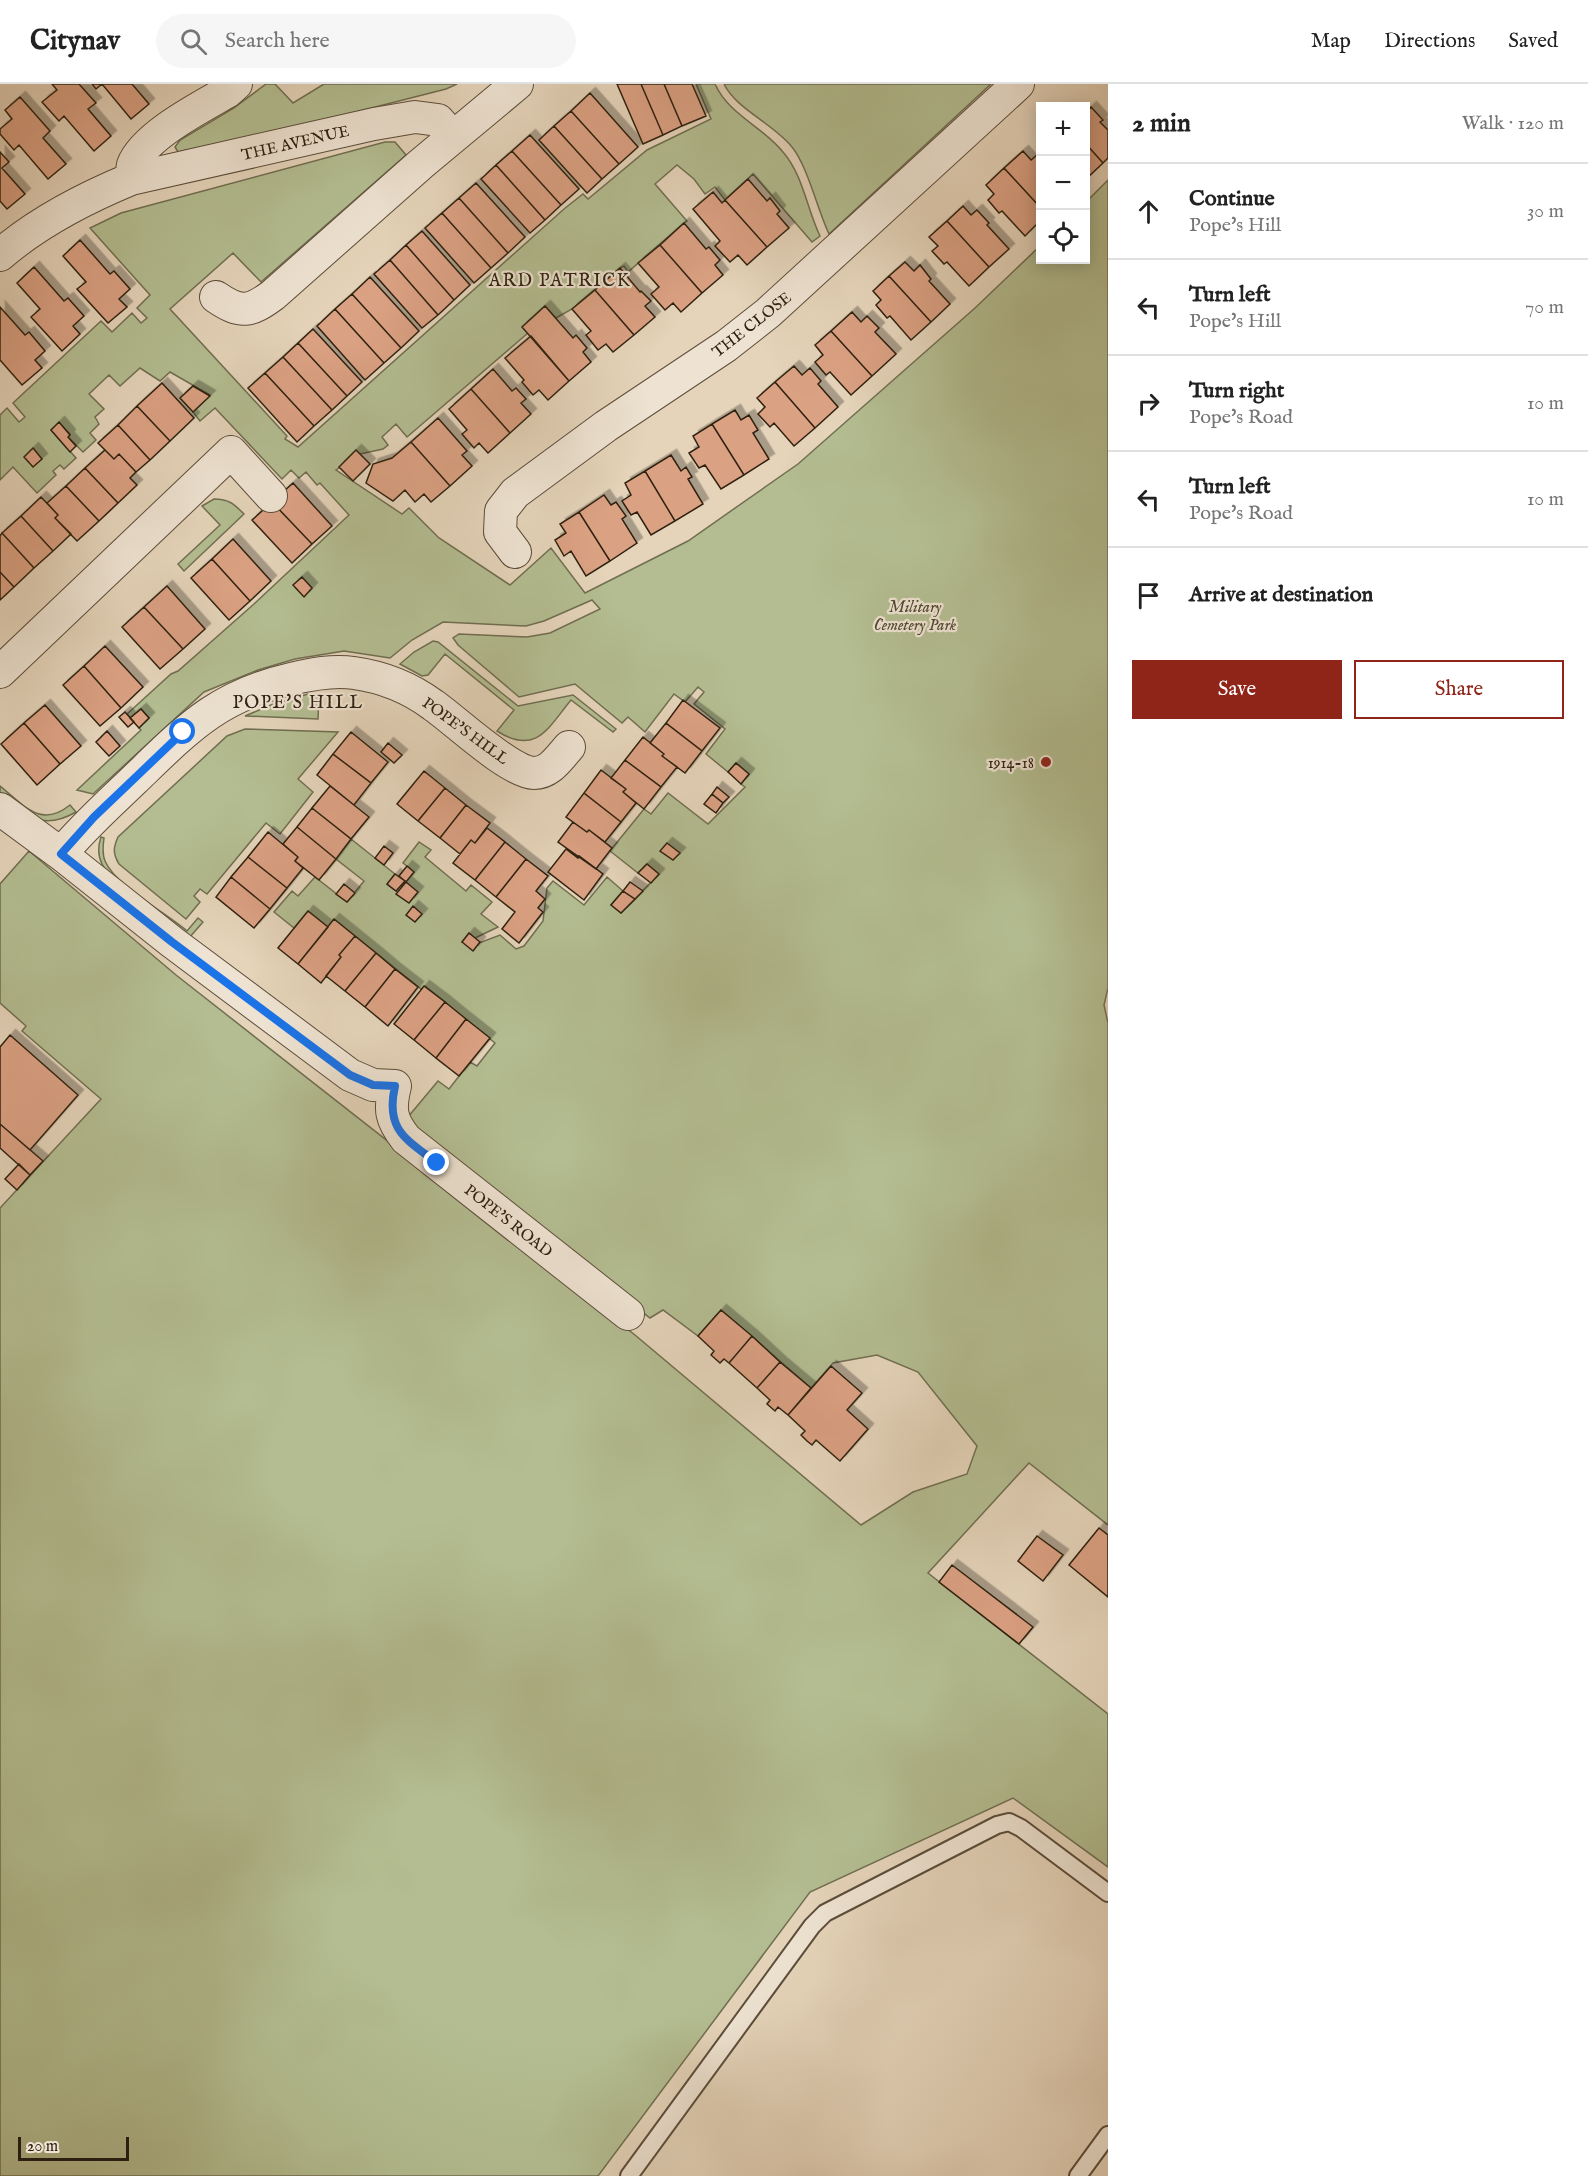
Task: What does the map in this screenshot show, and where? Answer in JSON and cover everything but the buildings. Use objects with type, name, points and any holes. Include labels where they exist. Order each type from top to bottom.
[{"type":"street","points":[[131,179],[134,165],[143,150],[165,130],[227,92],[236,84]]},
{"type":"street","points":[[216,297],[229,306],[243,309],[256,308],[273,296],[453,137],[517,84]]},
{"type":"street","name":"THE CLOSE","points":[[515,552],[500,532],[501,511],[515,493],[606,426],[726,346],[768,313],[1018,84]]},
{"type":"street","name":"THE AVENUE","points":[[0,255],[64,211],[94,194],[131,179],[374,123],[416,117],[438,120],[453,137]]},
{"type":"street","points":[[0,672],[231,452],[271,496]]},
{"type":"street","name":"POPE'S HILL","points":[[61,854],[94,817],[183,732],[209,712],[234,698],[272,684],[316,673],[353,673],[385,680],[412,692],[433,704],[507,763],[533,773],[550,768],[569,747]]},
{"type":"street","points":[[0,809],[61,854]]},
{"type":"street","name":"POPE'S ROAD","points":[[61,854],[172,942],[350,1075],[373,1085],[395,1086],[391,1104],[395,1124],[406,1139],[628,1314]]},
{"type":"lane","points":[[629,2176],[812,1926],[825,1913],[997,1825],[1009,1822],[1021,1827],[1108,1893]]},
{"type":"lane","points":[[1078,2176],[1108,2135]]},
{"type":"green space","points":[[266,84],[275,84],[293,103],[324,84],[457,84],[446,89],[289,129],[178,152],[175,147],[180,140],[234,108]]},
{"type":"green space","name":"Military Cemetery Park","points":[[696,84],[715,84],[721,95],[737,112],[783,152],[800,182],[820,236],[812,242],[753,174],[725,200],[715,187],[705,194],[694,179],[677,165],[655,184],[687,221],[628,272],[624,266],[620,268],[572,309],[556,318],[545,306],[523,326],[528,333],[407,437],[396,424],[382,437],[388,445],[383,449],[360,454],[336,470],[402,514],[409,508],[439,538],[510,585],[551,548],[585,593],[688,541],[798,464],[975,308],[1036,250],[1036,264],[1090,264],[1090,198],[1108,180],[1108,988],[1104,1005],[1108,1023],[1108,1525],[1029,1463],[928,1573],[1108,1714],[1108,1867],[1013,1798],[810,1892],[598,2176],[0,2176],[0,1208],[101,1099],[22,1031],[26,1026],[0,1003],[0,884],[29,851],[176,975],[635,1335],[861,1525],[913,1492],[967,1474],[977,1446],[918,1372],[877,1355],[833,1363],[811,1388],[721,1310],[698,1336],[663,1310],[650,1318],[403,1123],[438,1081],[449,1089],[470,1062],[477,1066],[495,1043],[425,986],[421,989],[334,919],[328,927],[308,911],[294,928],[274,912],[292,891],[298,896],[315,877],[347,902],[364,881],[336,859],[351,839],[395,874],[387,884],[396,891],[414,872],[403,863],[419,842],[431,850],[425,857],[466,891],[471,885],[492,902],[481,914],[498,927],[475,938],[469,933],[462,942],[479,943],[500,935],[516,949],[524,946],[543,921],[547,888],[553,881],[584,905],[607,877],[623,891],[611,905],[621,913],[659,874],[647,864],[638,873],[610,851],[644,809],[651,814],[668,793],[708,824],[745,787],[741,784],[749,774],[736,763],[728,772],[706,754],[725,729],[694,704],[704,692],[698,687],[685,702],[674,694],[645,732],[628,717],[622,723],[575,684],[519,697],[458,645],[453,638],[459,634],[527,637],[550,633],[600,609],[592,600],[544,621],[526,626],[443,622],[412,640],[390,658],[344,651],[295,659],[258,670],[204,692],[93,794],[77,790],[141,730],[139,728],[149,718],[141,709],[130,718],[127,714],[254,604],[349,515],[320,483],[317,485],[306,472],[299,478],[291,470],[282,479],[215,408],[200,421],[193,412],[210,395],[170,372],[160,381],[140,368],[120,386],[109,375],[89,394],[104,409],[95,417],[99,424],[90,433],[96,440],[83,452],[68,437],[70,434],[59,423],[51,430],[76,458],[64,469],[60,465],[53,471],[56,475],[37,493],[13,467],[0,480],[0,415],[7,408],[19,422],[25,417],[13,403],[101,321],[112,332],[132,313],[141,323],[147,318],[137,308],[150,295],[90,228],[121,213],[385,142],[395,142],[406,155],[261,282],[233,253],[170,309],[287,436],[285,439],[298,447],[564,209],[583,194],[588,199],[647,150],[711,119]]},
{"type":"green space","points":[[724,84],[991,84],[829,234],[803,165],[792,147],[737,101]]},
{"type":"green space","points":[[214,499],[231,503],[244,514],[184,571],[178,564],[220,525],[202,506]]},
{"type":"green space","points":[[433,641],[438,642],[518,706],[573,695],[616,729],[613,732],[571,700],[548,729],[540,735],[531,740],[522,741],[510,738],[497,731],[514,710],[445,654],[428,675],[422,676],[400,664],[414,652]]},
{"type":"green space","points":[[308,694],[319,694],[318,719],[245,716],[271,705]]},
{"type":"green space","points":[[245,729],[338,732],[298,779],[313,792],[280,834],[266,823],[207,894],[200,889],[194,896],[200,902],[186,919],[119,864],[114,851],[115,844],[118,837],[227,736]]},
{"type":"green space","points":[[0,786],[25,807],[41,815],[59,812],[70,805],[76,812],[53,821],[35,818],[0,793]]},
{"type":"green space","points":[[101,837],[104,838],[105,861],[119,880],[187,931],[198,918],[203,922],[189,938],[129,893],[108,873],[100,858]]},
{"type":"place","name":"1914-18","points":[[1046,762]]},
{"type":"district","name":"ARD PATRICK","points":[[560,280]]},
{"type":"district","name":"POPE'S HILL","points":[[298,702]]},
{"type":"route","points":[[183,732],[94,817],[61,854],[172,942],[350,1075],[373,1085],[395,1086],[391,1104],[395,1124],[406,1139],[437,1163]]}]
